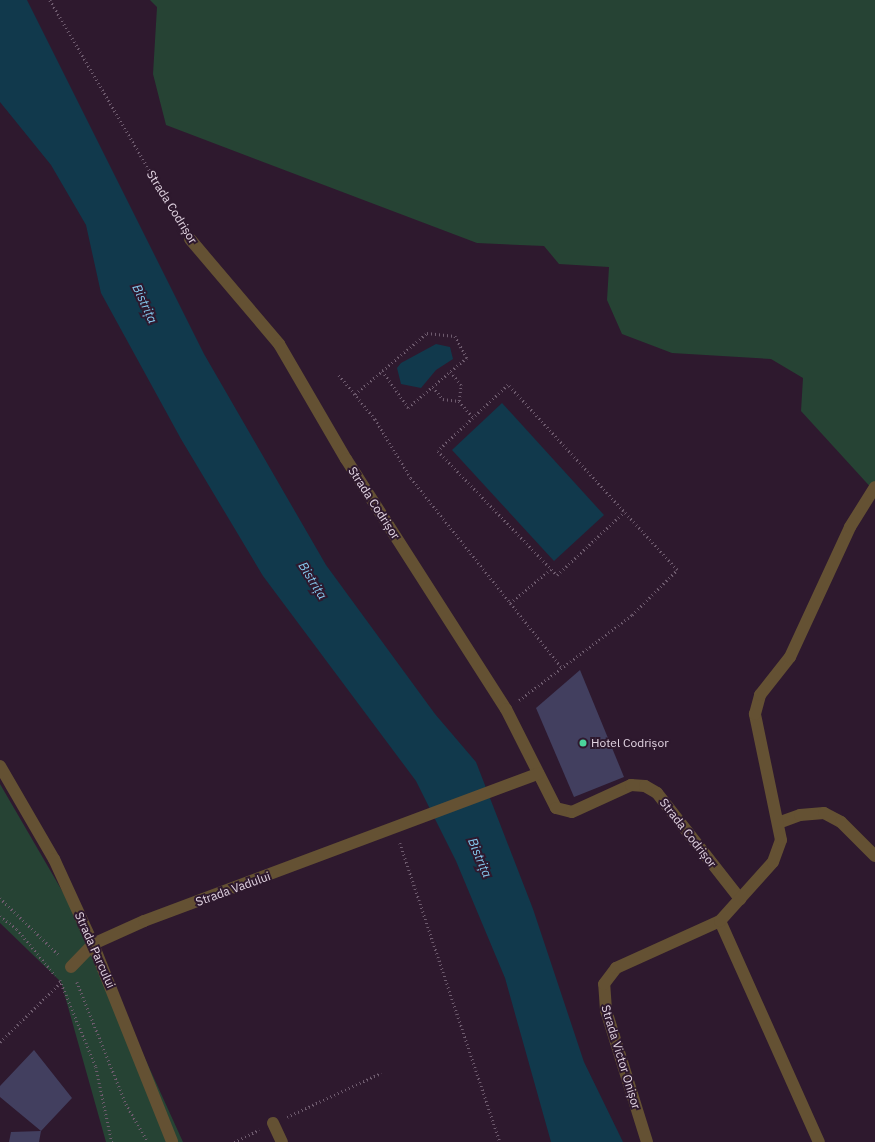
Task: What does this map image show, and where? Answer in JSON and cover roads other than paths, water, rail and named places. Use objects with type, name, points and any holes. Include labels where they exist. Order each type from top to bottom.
[{"type":"street","name":"Strada Codrișor","points":[[190,239],[279,344],[346,459],[506,710],[556,808],[564,812],[572,812],[631,785],[645,786],[657,793],[740,899]]},
{"type":"street","points":[[819,1142],[720,921],[773,862],[780,840],[778,823],[755,714],[760,695],[790,657],[850,526],[875,487]]},
{"type":"street","name":"Strada Parcului","points":[[0,766],[54,859],[93,944],[172,1142]]},
{"type":"street","name":"Strada Vadului","points":[[71,967],[93,944],[144,921],[400,828],[538,774]]},
{"type":"street","points":[[778,823],[800,815],[824,812],[842,822],[875,856]]},
{"type":"street","name":"Strada Victor Onișor","points":[[647,1142],[606,1010],[604,984],[616,968],[720,921]]},
{"type":"street","points":[[273,1124],[282,1142]]},
{"type":"water","name":"Bistrița","points":[[0,0],[27,0],[204,354],[326,565],[435,714],[476,762],[533,909],[584,1062],[623,1142],[551,1142],[505,978],[456,861],[416,781],[263,576],[181,439],[101,293],[86,225],[51,165],[0,102]]},
{"type":"water","points":[[436,344],[450,347],[453,359],[436,370],[421,388],[401,384],[397,368],[401,363]]},
{"type":"water","points":[[502,403],[604,515],[554,561],[452,450]]},
{"type":"place","name":"Hotel Codrișor","points":[[583,743]]}]
